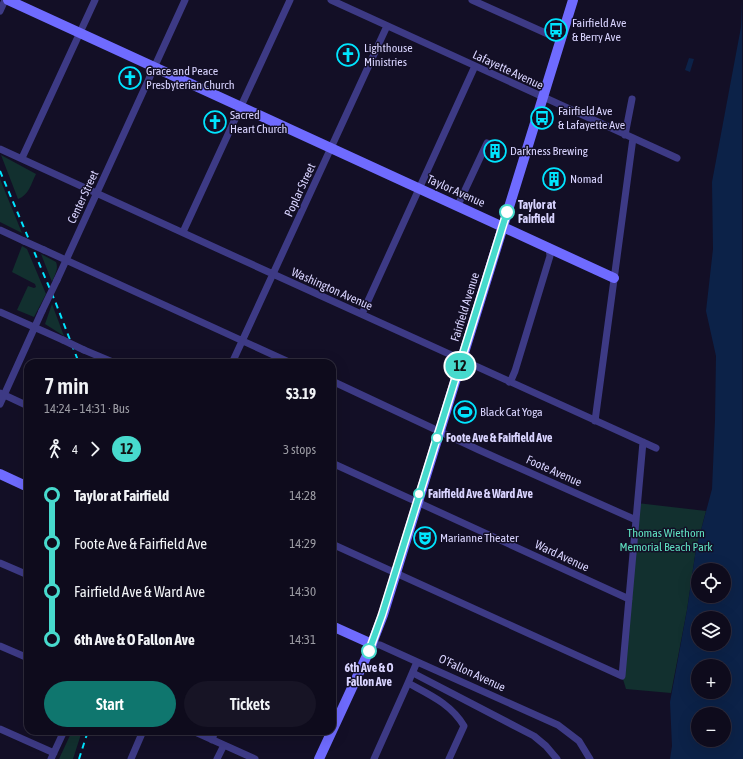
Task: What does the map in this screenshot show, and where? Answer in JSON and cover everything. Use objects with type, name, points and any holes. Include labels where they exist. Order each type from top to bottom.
[{"type":"main road","name":"Taylor Avenue","points":[[7,0],[156,67],[330,149],[458,205],[614,278]]},
{"type":"main road","name":"Fairfield Avenue","points":[[336,724],[372,644],[574,0]]},
{"type":"main road","points":[[0,474],[24,485]]},
{"type":"main road","name":"O’Fallon Avenue","points":[[336,628],[372,644]]},
{"type":"main road","name":"Fairfield Avenue","points":[[320,759],[331,735]]},
{"type":"street","points":[[0,11],[7,0]]},
{"type":"street","points":[[22,158],[95,0]]},
{"type":"street","name":"Center Street","points":[[0,404],[2,394],[35,328],[156,67],[185,0]]},
{"type":"street","points":[[183,232],[290,0]]},
{"type":"street","name":"Lafayette Avenue","points":[[331,0],[677,158]]},
{"type":"street","points":[[475,0],[561,40]]},
{"type":"street","name":"Poplar Street","points":[[234,359],[387,26]]},
{"type":"street","points":[[362,314],[475,66]]},
{"type":"street","points":[[625,135],[632,99]]},
{"type":"street","points":[[595,421],[633,138]]},
{"type":"street","points":[[458,205],[486,143]]},
{"type":"street","name":"Washington Avenue","points":[[0,148],[656,448]]},
{"type":"street","points":[[0,230],[282,359]]},
{"type":"street","points":[[509,382],[515,370],[550,256],[549,248]]},
{"type":"street","points":[[0,312],[105,359]]},
{"type":"street","name":"Foote Avenue","points":[[336,383],[479,450],[636,520]]},
{"type":"street","points":[[2,394],[24,404]]},
{"type":"street","points":[[336,546],[622,676],[643,442]]},
{"type":"street","name":"Ward Avenue","points":[[336,465],[629,599]]},
{"type":"street","points":[[0,563],[24,573]]},
{"type":"street","name":"O’Fallon Avenue","points":[[372,644],[417,662],[558,725],[579,741],[590,759]]},
{"type":"street","points":[[0,646],[24,656]]},
{"type":"street","points":[[374,759],[417,662]]},
{"type":"street","points":[[413,673],[534,736],[546,746],[557,759]]},
{"type":"street","points":[[408,683],[441,700],[452,710],[464,726],[449,759]]},
{"type":"street","points":[[0,729],[53,756],[62,735]]},
{"type":"street","points":[[131,759],[141,735]]},
{"type":"street","points":[[201,735],[255,759]]},
{"type":"street","points":[[212,740],[214,735]]},
{"type":"street","points":[[217,759],[224,745]]},
{"type":"green space","points":[[1,155],[36,174],[25,195],[18,199]]},
{"type":"green space","points":[[0,179],[22,233],[0,222]]},
{"type":"green space","points":[[22,246],[27,249],[46,294],[34,317],[17,310],[28,286],[34,288],[36,287],[35,284],[12,272]]},
{"type":"green space","points":[[41,254],[56,262],[57,270],[52,282]]},
{"type":"green space","points":[[52,304],[64,336],[45,324]]},
{"type":"green space","name":"Thomas Wiethorn Memorial Beach Park","points":[[637,503],[706,511],[694,563],[691,563],[691,583],[687,610],[671,693],[626,689],[622,676]]},
{"type":"green space","points":[[70,735],[81,735],[73,759],[59,759]]},
{"type":"water","points":[[742,0],[743,759],[670,759],[672,746],[670,702],[691,583],[691,603],[731,603],[731,563],[694,563],[696,549],[712,489],[716,356],[706,311],[713,249],[712,182],[741,27]]},
{"type":"water","points":[[689,58],[694,59],[690,72],[685,70]]},
{"type":"railway","points":[[0,171],[55,301],[77,359]]},
{"type":"railway","points":[[79,759],[87,735]]},
{"type":"bus line","name":"12","points":[[369,651],[382,615],[507,212]]},
{"type":"place","name":"Fairfield Ave & Berry Ave","points":[[556,30]]},
{"type":"place","name":"Lighthouse Ministries","points":[[348,55]]},
{"type":"place","name":"Grace and Peace Presbyterian Church","points":[[130,78]]},
{"type":"place","name":"Fairfield Ave & Lafayette Ave","points":[[542,118]]},
{"type":"place","name":"Sacred Heart Church","points":[[215,122]]},
{"type":"place","name":"Darkness Brewing","points":[[495,151]]},
{"type":"place","name":"Nomad","points":[[554,179]]},
{"type":"place","name":"Taylor at Fairfield","points":[[507,212]]},
{"type":"place","name":"Black Cat Yoga","points":[[465,412]]},
{"type":"place","name":"Foote Ave & Fairfield Ave","points":[[437,438]]},
{"type":"place","name":"Fairfield Ave & Ward Ave","points":[[419,494]]},
{"type":"place","name":"Marianne Theater","points":[[425,538]]},
{"type":"place","name":"6th Ave & O Fallon Ave","points":[[369,651]]}]
